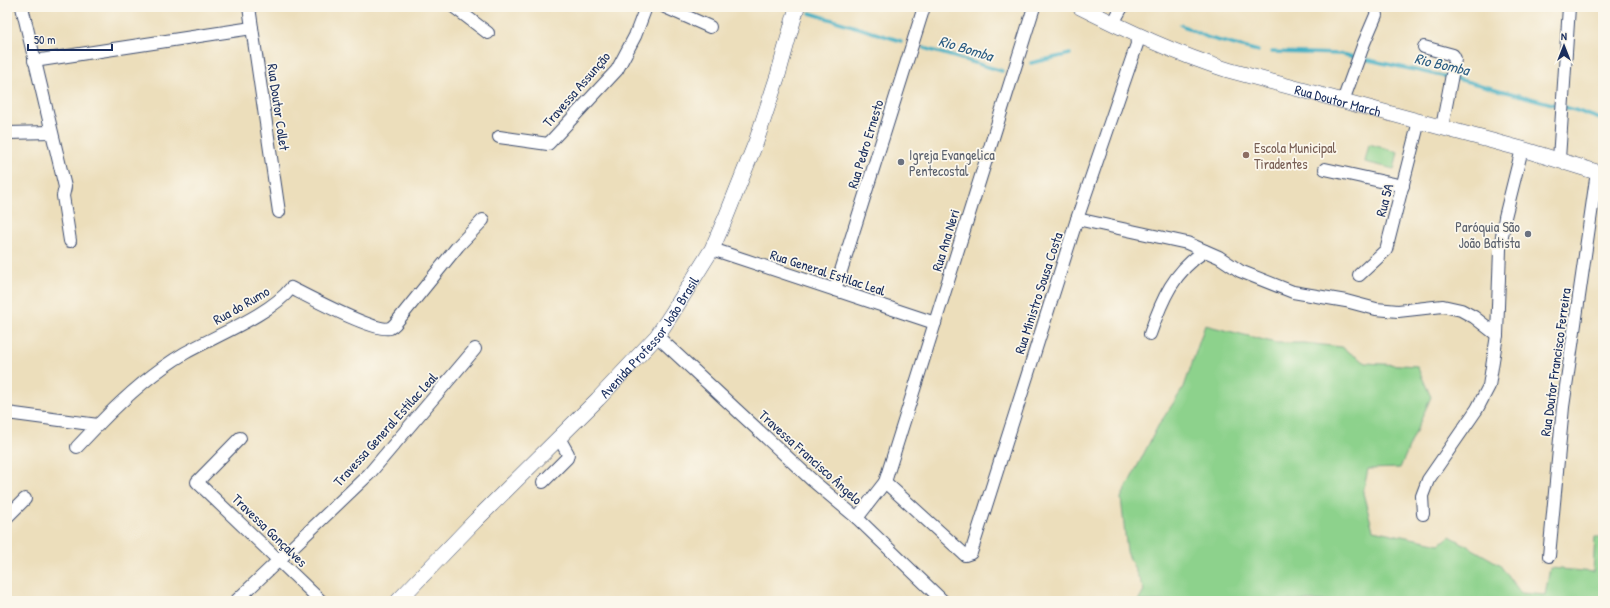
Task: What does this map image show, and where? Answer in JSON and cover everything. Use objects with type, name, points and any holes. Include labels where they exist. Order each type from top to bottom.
[{"type":"main road","name":"Avenida Professor João Brasil","points":[[402,600],[476,520],[559,438],[657,336],[712,250],[756,142],[778,75],[797,7]]},
{"type":"main road","name":"Rua Doutor March","points":[[1080,7],[1136,36],[1228,70],[1559,159],[1600,173]]},
{"type":"street","points":[[22,7],[65,187],[63,196],[70,241]]},
{"type":"street","name":"Rua Doutor Collet","points":[[249,7],[279,212]]},
{"type":"street","points":[[454,7],[488,33]]},
{"type":"street","name":"Travessa Assunção","points":[[499,137],[536,144],[548,144],[616,70],[635,36],[646,7]]},
{"type":"street","points":[[665,7],[710,27]]},
{"type":"street","name":"Rua Pedro Ernesto","points":[[835,290],[924,7]]},
{"type":"street","name":"Rua Ana Neri","points":[[857,518],[885,482],[1034,7]]},
{"type":"street","points":[[1113,23],[1122,7]]},
{"type":"street","points":[[1559,159],[1569,7]]},
{"type":"street","points":[[1343,101],[1356,63],[1376,15]]},
{"type":"street","points":[[34,61],[252,28]]},
{"type":"street","name":"Rua Ministro Sousa Costa","points":[[885,482],[965,555],[971,553],[1077,219],[1137,44],[1136,36]]},
{"type":"street","points":[[1424,46],[1453,56],[1455,59],[1442,127]]},
{"type":"street","name":"Rua 5A","points":[[1359,275],[1386,250],[1404,186],[1419,121]]},
{"type":"street","points":[[7,133],[51,132]]},
{"type":"street","points":[[1423,514],[1422,496],[1428,480],[1486,396],[1489,386],[1497,335],[1500,249],[1505,217],[1522,149]]},
{"type":"street","points":[[1325,169],[1404,186]]},
{"type":"street","name":"Rua Doutor Francisco Ferreira","points":[[1549,556],[1563,407],[1600,173]]},
{"type":"street","points":[[1077,219],[1187,244],[1219,257],[1240,271],[1293,292],[1346,301],[1376,309],[1398,311],[1443,306],[1462,310],[1474,317],[1497,335]]},
{"type":"street","name":"Rua do Rumo","points":[[98,425],[116,406],[151,377],[184,354],[278,302],[291,288],[364,322],[381,328],[390,328],[410,306],[458,246],[483,220]]},
{"type":"street","name":"Rua General Estilac Leal","points":[[712,250],[935,322]]},
{"type":"street","points":[[1150,334],[1156,316],[1173,281],[1191,260],[1205,251]]},
{"type":"street","name":"Travessa Francisco Ângelo","points":[[657,336],[813,481],[857,518],[943,601]]},
{"type":"street","name":"Travessa General Estilac Leal","points":[[236,601],[368,474],[475,349]]},
{"type":"street","points":[[7,413],[98,425]]},
{"type":"street","points":[[77,447],[98,425]]},
{"type":"street","name":"Travessa Gonçalves","points":[[240,438],[197,482],[279,559],[321,601]]},
{"type":"street","points":[[543,482],[567,458],[568,454],[559,438]]},
{"type":"street","points":[[7,516],[25,499]]},
{"type":"green space","points":[[1369,144],[1398,152],[1394,169],[1365,162]]},
{"type":"green space","points":[[1205,325],[1276,343],[1304,343],[1341,347],[1366,363],[1417,366],[1431,397],[1400,468],[1368,469],[1363,493],[1373,530],[1440,544],[1450,536],[1499,564],[1521,593],[1545,595],[1550,568],[1593,572],[1595,537],[1603,537],[1603,601],[1138,601],[1144,590],[1127,552],[1121,498],[1158,426],[1184,387]]},
{"type":"waterway","name":"Rio Bomba","points":[[810,13],[901,41]]},
{"type":"waterway","name":"Rio Bomba","points":[[1181,25],[1209,38],[1258,51]]},
{"type":"waterway","name":"Rio Bomba","points":[[924,48],[1002,71]]},
{"type":"waterway","name":"Rio Bomba","points":[[1272,52],[1341,54],[1461,80],[1575,110],[1603,120]]},
{"type":"waterway","name":"Rio Bomba","points":[[1031,63],[1070,54]]},
{"type":"place","name":"Escola Municipal Tiradentes","points":[[1246,155]]},
{"type":"place","name":"Igreja Evangelica Pentecostal","points":[[901,162]]},
{"type":"place","name":"Paróquia São João Batista","points":[[1528,234]]}]
